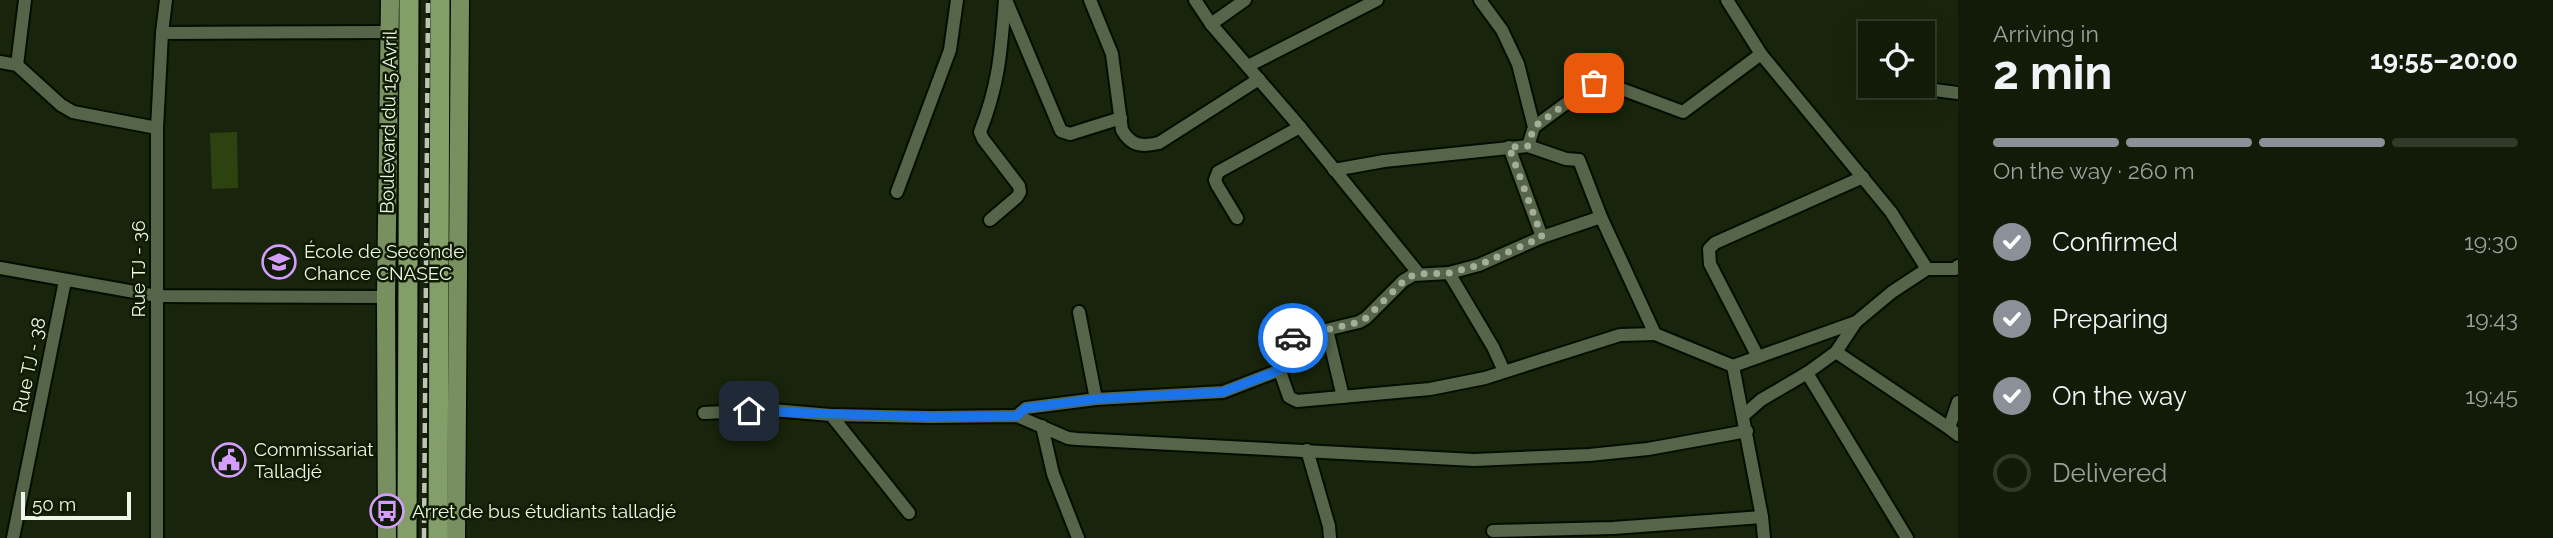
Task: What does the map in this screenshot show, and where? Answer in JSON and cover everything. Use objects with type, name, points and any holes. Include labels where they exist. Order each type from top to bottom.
[{"type":"highway","name":"Boulevard du 15 Avril","points":[[407,538],[408,0]]},
{"type":"highway","points":[[438,538],[440,0]]},
{"type":"main road","name":"Boulevard du 15 Avril","points":[[387,538],[390,0]]},
{"type":"main road","points":[[456,538],[460,0]]},
{"type":"street","points":[[17,65],[24,0]]},
{"type":"street","name":"Rue TJ - 36","points":[[157,538],[157,128],[166,0]]},
{"type":"street","points":[[897,192],[950,50],[957,0]]},
{"type":"street","points":[[1005,0],[1062,131],[1070,134],[1121,118]]},
{"type":"street","points":[[990,220],[1020,192],[1019,186],[980,132],[999,72],[1005,0]]},
{"type":"street","points":[[1090,0],[1112,54],[1122,130],[1127,139],[1136,145],[1159,143],[1259,79]]},
{"type":"street","points":[[1195,0],[1211,24],[1300,127],[1419,274]]},
{"type":"street","points":[[1211,24],[1245,0]]},
{"type":"street","points":[[1248,66],[1377,0]]},
{"type":"street","points":[[1480,0],[1511,46],[1518,64],[1534,127],[1528,146]]},
{"type":"street","points":[[1727,0],[1761,54],[1891,212],[1927,269]]},
{"type":"street","points":[[162,33],[389,32]]},
{"type":"street","points":[[1534,127],[1600,81],[1683,112],[1761,54]]},
{"type":"street","points":[[0,62],[17,65],[61,105],[74,112],[157,128]]},
{"type":"street","points":[[1935,90],[1958,93]]},
{"type":"street","points":[[1237,218],[1217,185],[1215,180],[1218,172],[1300,127]]},
{"type":"street","points":[[1334,170],[1528,146],[1566,159],[1579,160],[1601,217],[1655,334]]},
{"type":"street","points":[[1509,147],[1542,237]]},
{"type":"street","points":[[1758,357],[1710,264],[1709,249],[1715,243],[1863,177]]},
{"type":"street","points":[[1601,217],[1542,237],[1479,265],[1449,273],[1419,274],[1403,281],[1366,318],[1351,325],[1284,340],[1279,345],[1280,370],[1289,397],[1292,400],[1430,389],[1504,372],[1620,335],[1655,334],[1733,366],[1856,322]]},
{"type":"street","points":[[0,268],[157,296],[387,297]]},
{"type":"street","points":[[1744,415],[1777,389],[1807,373],[1836,352],[1856,322],[1877,303],[1927,269],[1957,268]]},
{"type":"street","points":[[1449,273],[1493,347],[1504,372]]},
{"type":"street","name":"Rue TJ - 38","points":[[13,538],[65,281]]},
{"type":"street","points":[[1079,312],[1096,399]]},
{"type":"street","points":[[1327,330],[1343,397]]},
{"type":"street","points":[[1836,352],[1954,432],[1958,402]]},
{"type":"street","points":[[1733,366],[1747,431],[1764,538]]},
{"type":"street","points":[[1017,416],[1026,408],[1096,399],[1223,392],[1280,370]]},
{"type":"street","points":[[1807,373],[1906,538]]},
{"type":"street","points":[[704,412],[772,410],[831,415],[1017,416],[1068,438],[1077,439],[1447,460],[1589,456],[1648,449],[1747,431]]},
{"type":"street","points":[[831,415],[909,513]]},
{"type":"street","points":[[1042,426],[1053,474],[1078,538]]},
{"type":"street","points":[[1307,450],[1330,538]]},
{"type":"street","points":[[1493,531],[1613,533],[1762,517]]},
{"type":"green space","points":[[237,132],[238,188],[212,189],[210,133]]},
{"type":"railway","points":[[424,538],[428,0]]},
{"type":"way so far","points":[[1293,338],[1359,322],[1408,277],[1449,273],[1479,265],[1542,237],[1509,147],[1528,146],[1534,127],[1594,83]]},
{"type":"place","name":"École de Seconde Chance CNASEC","points":[[279,262]]},
{"type":"place","name":"Commissariat Talladjé","points":[[229,460]]},
{"type":"place","name":"Arret de bus étudiants talladjé","points":[[387,511]]},
{"type":"route","points":[[749,411],[931,417],[1017,416],[1026,408],[1096,399],[1223,392],[1280,370],[1279,345],[1284,340],[1293,338]]}]
